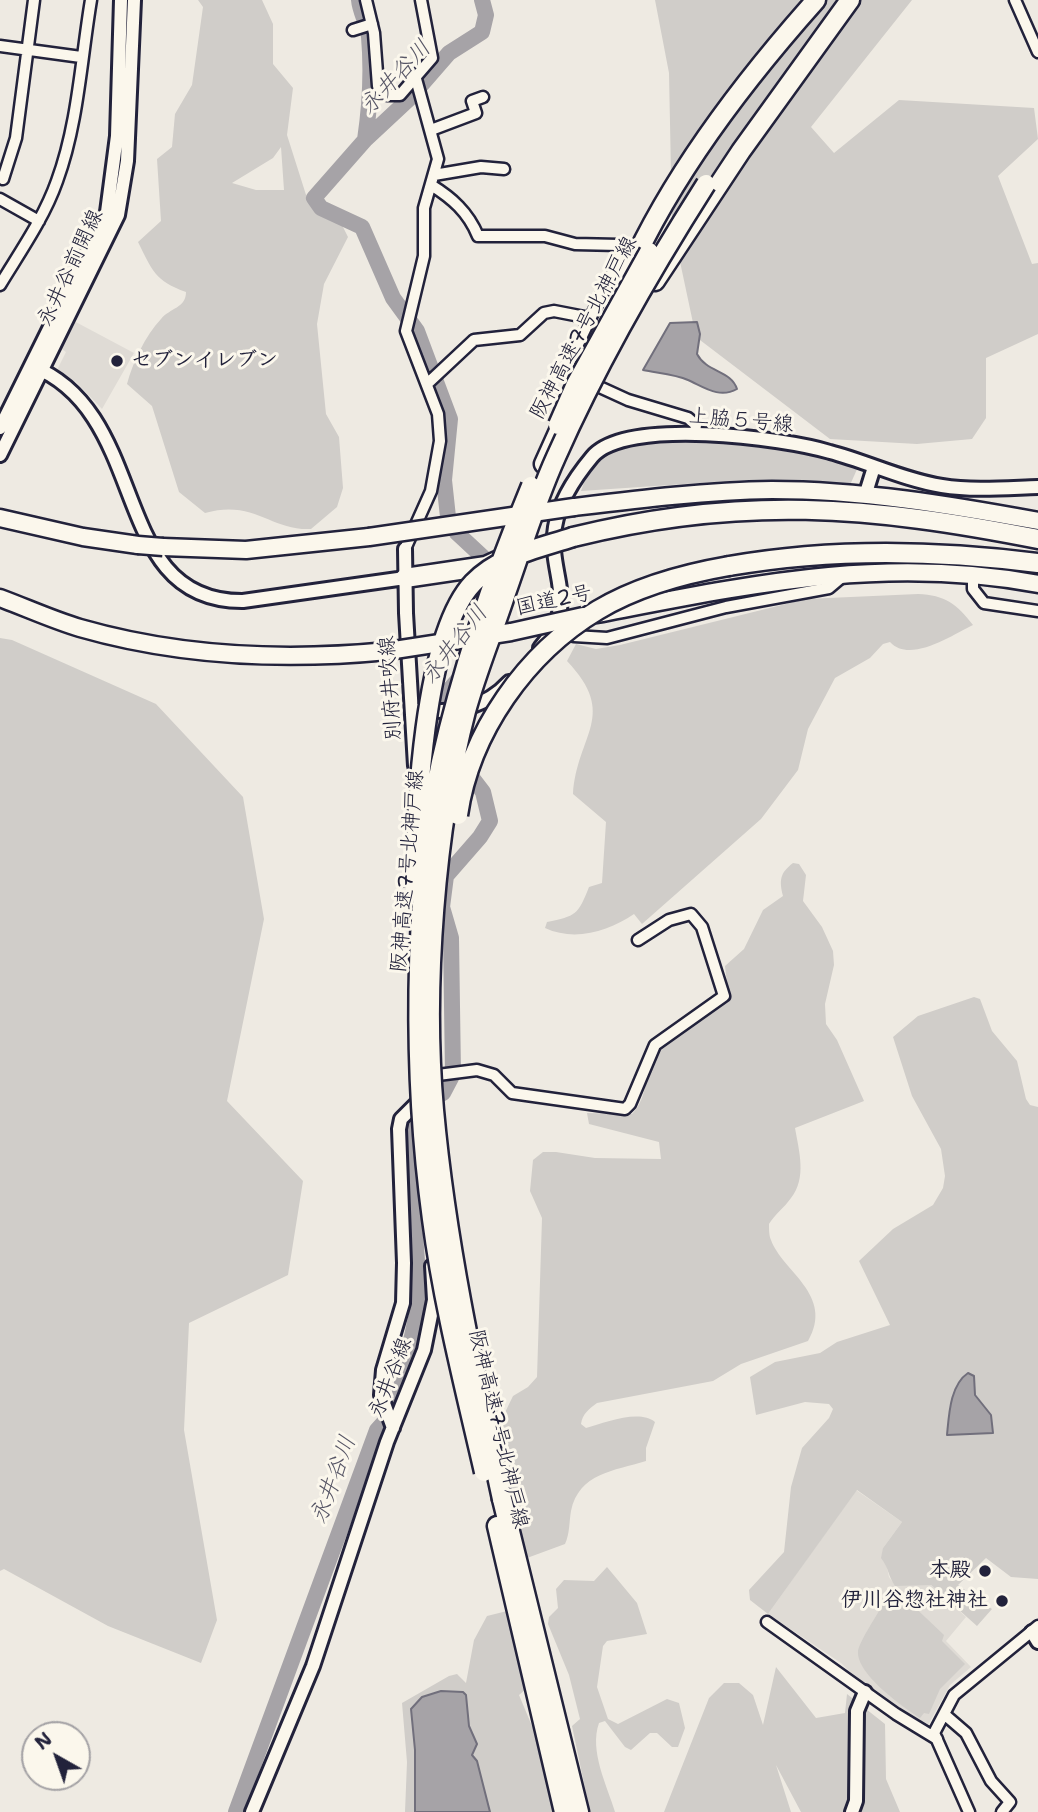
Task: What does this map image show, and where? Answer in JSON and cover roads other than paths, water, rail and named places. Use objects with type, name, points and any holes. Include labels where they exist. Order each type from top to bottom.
[{"type":"highway","points":[[405,578],[420,572],[485,561],[504,551],[510,544],[634,259],[650,229],[747,83],[816,0]]},
{"type":"highway","name":"阪神高速7号北神戸線","points":[[566,1785],[528,1627],[468,1344],[446,1216],[426,1006],[430,838],[441,765],[458,695],[513,530],[576,384],[649,252],[726,131],[824,0]]},
{"type":"highway","name":"阪神高速7号北神戸線","points":[[426,1006],[442,841],[453,768],[482,657],[555,457],[636,298],[706,184],[790,65],[843,0]]},
{"type":"highway","points":[[405,578],[486,566],[514,547],[562,435],[605,349],[661,274],[741,151],[850,0]]},
{"type":"highway","points":[[0,517],[83,537],[138,545],[246,550],[369,537],[674,495],[772,490],[865,496],[1038,521]]},
{"type":"highway","points":[[426,1006],[414,909],[416,833],[425,737],[448,622],[474,582],[490,569],[519,555],[573,537],[641,520],[697,512],[829,509],[895,513],[1038,539]]},
{"type":"highway","points":[[426,1006],[460,797],[475,753],[509,694],[546,651],[598,609],[664,580],[765,560],[872,553],[972,555],[1038,563]]},
{"type":"highway","name":"国道2号","points":[[0,598],[80,628],[163,646],[256,657],[388,651],[511,632],[583,616],[805,576],[894,570],[974,574],[1038,584]]},
{"type":"highway","points":[[564,1812],[566,1785]]},
{"type":"highway","points":[[566,1785],[579,1812]]},
{"type":"street","points":[[0,177],[3,179],[16,138],[34,0]]},
{"type":"street","points":[[0,285],[39,221],[57,181],[67,147],[91,0]]},
{"type":"street","name":"永井谷前開線","points":[[0,454],[107,212],[117,136],[121,0]]},
{"type":"street","name":"永井谷前開線","points":[[0,428],[37,368],[118,215],[127,162],[134,0]]},
{"type":"street","points":[[366,0],[364,27],[378,86],[387,95],[400,95],[432,58],[421,0]]},
{"type":"street","points":[[1015,0],[1038,52]]},
{"type":"street","points":[[0,46],[81,57]]},
{"type":"street","name":"別府井吹線","points":[[416,79],[419,98],[438,159],[424,208],[424,256],[406,331],[431,380],[440,441],[431,491],[405,550],[417,788],[413,947],[419,1101]]},
{"type":"street","points":[[431,130],[476,114],[472,101],[483,97]]},
{"type":"street","points":[[432,180],[481,167],[504,169]]},
{"type":"street","points":[[432,180],[471,220],[478,236],[545,236],[575,244],[619,246],[623,250],[568,365],[569,375],[582,380]]},
{"type":"street","points":[[0,199],[39,221]]},
{"type":"street","points":[[431,380],[474,340],[520,334],[544,313],[554,311],[590,318]]},
{"type":"street","points":[[37,368],[71,390],[95,418],[157,556],[181,585],[202,596],[220,601],[243,601],[405,578]]},
{"type":"street","points":[[593,384],[628,400],[688,418],[696,425],[695,433]]},
{"type":"street","name":"上脇５号線","points":[[411,707],[438,712],[482,705],[511,680],[547,639],[561,611],[562,589],[554,551],[555,525],[575,479],[595,453],[612,442],[695,433],[771,440],[830,451],[874,467],[943,486],[1038,487]]},
{"type":"street","points":[[865,496],[874,467]]},
{"type":"street","points":[[554,625],[574,636],[607,638],[726,607],[829,588],[848,573]]},
{"type":"street","points":[[974,574],[973,589],[984,603],[1038,611]]},
{"type":"street","points":[[417,1078],[477,1070],[494,1076],[512,1093],[625,1109],[630,1104],[655,1045],[724,996],[702,927],[691,914],[669,920],[638,940]]},
{"type":"street","points":[[393,1428],[381,1395],[383,1370],[403,1303],[399,1129],[401,1119],[419,1101]]},
{"type":"street","name":"永井谷線","points":[[252,1812],[313,1665],[393,1428],[424,1350],[434,1300],[419,1101]]},
{"type":"street","points":[[767,1622],[865,1692],[937,1739]]},
{"type":"street","points":[[969,1812],[934,1733],[954,1695],[1036,1633]]},
{"type":"street","points":[[852,1812],[856,1801],[857,1711],[865,1692]]},
{"type":"street","points":[[944,1714],[966,1733],[991,1781],[1010,1802],[1002,1812]]},
{"type":"waterway","points":[[359,0],[370,50],[370,88],[365,140]]},
{"type":"waterway","name":"永井谷川","points":[[482,0],[486,15],[482,32],[449,53],[409,99],[365,140],[314,198],[321,208],[362,227],[393,298],[417,331],[450,419],[444,480],[448,517],[457,533],[499,572]]},
{"type":"waterway","name":"永井谷川","points":[[443,1093],[453,1074],[451,938],[442,907],[446,876],[480,837],[490,821],[483,792],[434,728],[438,703],[463,674]]},
{"type":"waterway","name":"永井谷川","points":[[236,1812],[377,1430],[395,1410],[399,1397],[417,1313],[417,1261],[407,1124],[414,1118]]},
{"type":"place","name":"セブンイレブン","points":[[117,361]]},
{"type":"place","name":"本殿","points":[[985,1571]]},
{"type":"place","name":"伊川谷惣社神社","points":[[1002,1601]]}]
